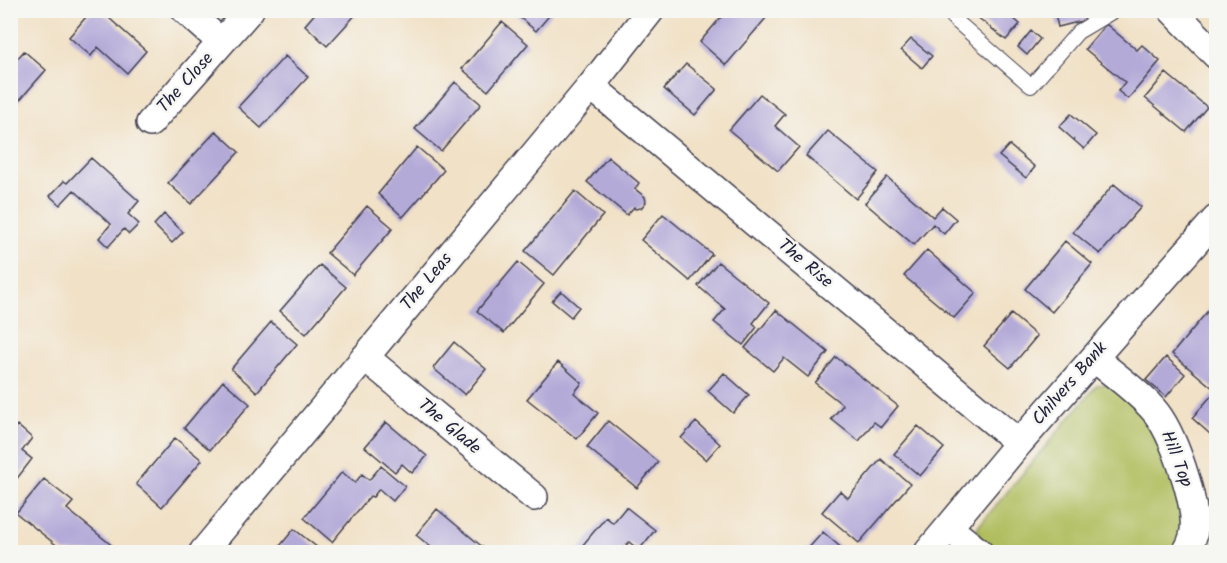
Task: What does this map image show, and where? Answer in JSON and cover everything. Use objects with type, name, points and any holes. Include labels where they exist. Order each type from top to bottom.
[{"type":"street","name":"The Close","points":[[185,10],[221,42]]},
{"type":"street","name":"The Close","points":[[150,123],[250,10]]},
{"type":"street","name":"The Leas","points":[[203,552],[591,86],[651,10]]},
{"type":"street","points":[[1172,10],[1216,55]]},
{"type":"street","name":"The Rise","points":[[591,86],[1019,443]]},
{"type":"street","name":"Chilvers Bank","points":[[928,552],[1019,443],[1216,219]]},
{"type":"street","name":"The Glade","points":[[365,357],[534,497]]},
{"type":"street","name":"Hill Top","points":[[1094,358],[1154,410],[1169,433],[1190,493],[1193,513],[1194,531],[1186,552]]},
{"type":"street","points":[[949,528],[979,552]]},
{"type":"lane","points":[[954,19],[1031,86],[1078,32],[1115,10]]},
{"type":"green space","points":[[1106,384],[1148,413],[1187,515],[1174,552],[990,552],[981,542],[977,528],[1097,385]]},
{"type":"building","points":[[92,10],[100,10],[146,51],[127,73],[98,47],[91,56],[69,37]]},
{"type":"building","points":[[318,10],[360,10],[327,46],[305,25]]},
{"type":"building","points":[[511,10],[554,10],[536,31]]},
{"type":"building","points":[[727,10],[758,10],[766,18],[726,65],[700,42]]},
{"type":"building","points":[[981,10],[1004,10],[1020,24],[1006,40],[976,16]]},
{"type":"building","points":[[1054,10],[1088,10],[1090,19],[1058,27]]},
{"type":"building","points":[[502,22],[528,44],[488,91],[462,69]]},
{"type":"building","points":[[1106,24],[1137,50],[1142,45],[1160,61],[1128,99],[1118,91],[1125,82],[1085,49]]},
{"type":"building","points":[[1031,31],[1040,39],[1027,55],[1018,47]]},
{"type":"building","points":[[911,39],[932,56],[922,68],[901,50]]},
{"type":"building","points":[[24,51],[46,70],[10,111],[10,67]]},
{"type":"building","points":[[285,56],[308,77],[261,128],[238,107]]},
{"type":"building","points":[[686,64],[717,89],[695,115],[664,89]]},
{"type":"building","points":[[1166,73],[1207,107],[1186,132],[1145,98]]},
{"type":"building","points":[[455,82],[481,104],[441,151],[415,129]]},
{"type":"building","points":[[760,94],[785,114],[775,126],[799,147],[778,171],[729,130]]},
{"type":"building","points":[[1071,114],[1096,135],[1084,149],[1059,127]]},
{"type":"building","points":[[216,131],[239,152],[191,204],[168,183]]},
{"type":"building","points":[[828,131],[878,172],[856,199],[806,156]]},
{"type":"building","points":[[1009,145],[1035,167],[1026,178],[999,156]]},
{"type":"building","points":[[417,147],[444,170],[403,217],[378,194]]},
{"type":"building","points":[[608,157],[639,183],[635,189],[645,197],[646,202],[641,208],[635,209],[634,207],[627,215],[587,182]]},
{"type":"building","points":[[91,158],[139,201],[128,214],[139,224],[129,234],[124,229],[108,247],[99,238],[111,224],[74,190],[60,205],[50,196],[64,181],[67,183]]},
{"type":"building","points":[[887,177],[933,217],[942,207],[956,219],[944,234],[933,224],[914,245],[865,203]]},
{"type":"building","points":[[1114,184],[1141,207],[1100,254],[1073,232]]},
{"type":"building","points":[[575,191],[603,215],[554,275],[525,251]]},
{"type":"building","points":[[367,206],[393,228],[353,275],[327,253]]},
{"type":"building","points":[[164,214],[183,232],[172,243],[154,225]]},
{"type":"building","points":[[663,214],[712,254],[690,281],[641,240]]},
{"type":"building","points":[[1065,241],[1092,264],[1052,312],[1025,289]]},
{"type":"building","points":[[927,250],[976,293],[954,318],[904,276]]},
{"type":"building","points":[[518,262],[544,284],[504,333],[477,311]]},
{"type":"building","points":[[718,262],[769,303],[753,323],[757,327],[743,345],[714,322],[725,309],[698,286]]},
{"type":"building","points":[[320,265],[346,287],[306,334],[280,311]]},
{"type":"building","points":[[561,291],[579,307],[571,317],[552,301]]},
{"type":"building","points":[[1216,301],[1216,387],[1214,389],[1172,354]]},
{"type":"building","points":[[776,310],[828,352],[808,377],[784,358],[773,371],[745,348]]},
{"type":"building","points":[[1011,314],[1037,336],[1010,368],[984,346]]},
{"type":"building","points":[[271,322],[297,344],[257,392],[231,369]]},
{"type":"building","points":[[454,342],[486,369],[465,395],[433,368]]},
{"type":"building","points":[[836,357],[898,406],[881,427],[874,422],[859,441],[831,419],[843,405],[815,383]]},
{"type":"building","points":[[1166,357],[1185,374],[1166,397],[1146,380]]},
{"type":"building","points":[[558,362],[582,383],[574,393],[598,413],[577,439],[527,399]]},
{"type":"building","points":[[724,373],[749,395],[733,413],[708,391]]},
{"type":"building","points":[[223,381],[250,404],[210,450],[184,428]]},
{"type":"building","points":[[1212,395],[1216,399],[1216,428],[1211,435],[1192,418]]},
{"type":"building","points":[[608,421],[658,462],[637,488],[587,447]]},
{"type":"building","points":[[386,422],[427,456],[412,473],[402,464],[395,472],[365,447]]},
{"type":"building","points":[[696,422],[720,444],[706,460],[681,438]]},
{"type":"building","points":[[17,425],[32,438],[22,451],[32,459],[12,485],[10,484],[10,434]]},
{"type":"building","points":[[918,426],[944,448],[920,476],[894,454]]},
{"type":"building","points":[[175,438],[202,460],[162,507],[136,484]]},
{"type":"building","points":[[881,459],[910,484],[859,543],[822,512],[840,491],[848,498]]},
{"type":"building","points":[[381,466],[405,486],[393,501],[379,489],[373,497],[370,496],[332,542],[304,518],[342,472],[355,483],[362,474],[369,480]]},
{"type":"building","points":[[44,479],[73,502],[67,509],[120,552],[65,552],[16,513]]},
{"type":"building","points":[[626,507],[655,530],[639,550],[629,542],[620,552],[577,552],[606,517],[613,523]]},
{"type":"building","points":[[437,509],[485,549],[482,552],[437,552],[416,535]]},
{"type":"building","points":[[294,529],[323,552],[275,552]]},
{"type":"building","points":[[823,532],[846,552],[805,552]]}]
